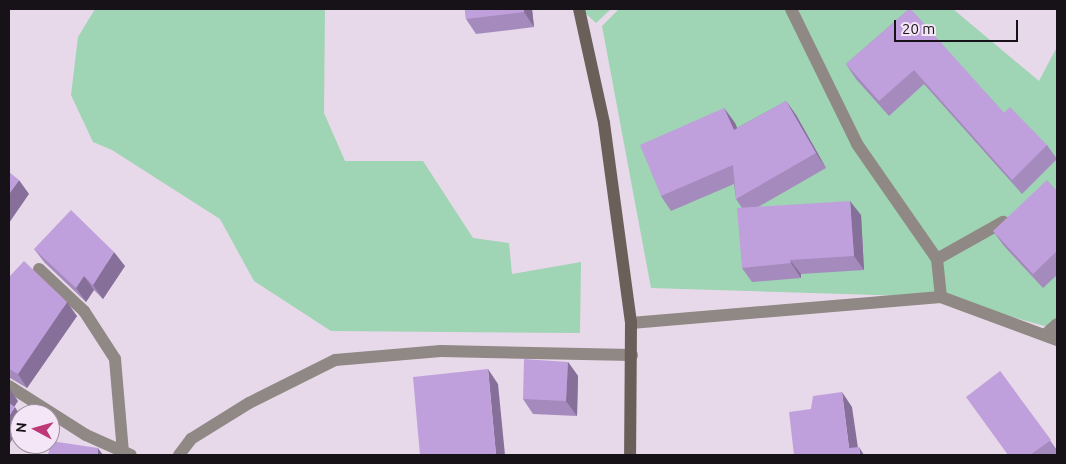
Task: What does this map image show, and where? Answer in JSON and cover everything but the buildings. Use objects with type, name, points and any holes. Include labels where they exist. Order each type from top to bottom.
[{"type":"street","points":[[579,9],[604,123],[631,323],[630,455]]},
{"type":"street","points":[[791,9],[857,144],[937,259],[941,297]]},
{"type":"street","points":[[937,259],[1003,222]]},
{"type":"street","points":[[39,269],[84,311],[114,359],[127,453]]},
{"type":"street","points":[[631,323],[941,297],[1052,337],[1057,324]]},
{"type":"street","points":[[179,455],[191,439],[249,403],[334,360],[442,351],[632,355]]},
{"type":"street","points":[[9,386],[86,435],[127,453]]},
{"type":"green space","points":[[95,9],[325,9],[324,113],[345,161],[423,161],[473,238],[509,243],[512,274],[581,262],[580,333],[331,331],[254,281],[220,219],[112,150],[93,142],[71,95],[78,37]]},
{"type":"green space","points":[[581,9],[611,9],[596,23]]},
{"type":"green space","points":[[619,9],[953,9],[1039,81],[1057,47],[1057,324],[1052,328],[941,297],[651,288],[602,26]]}]
